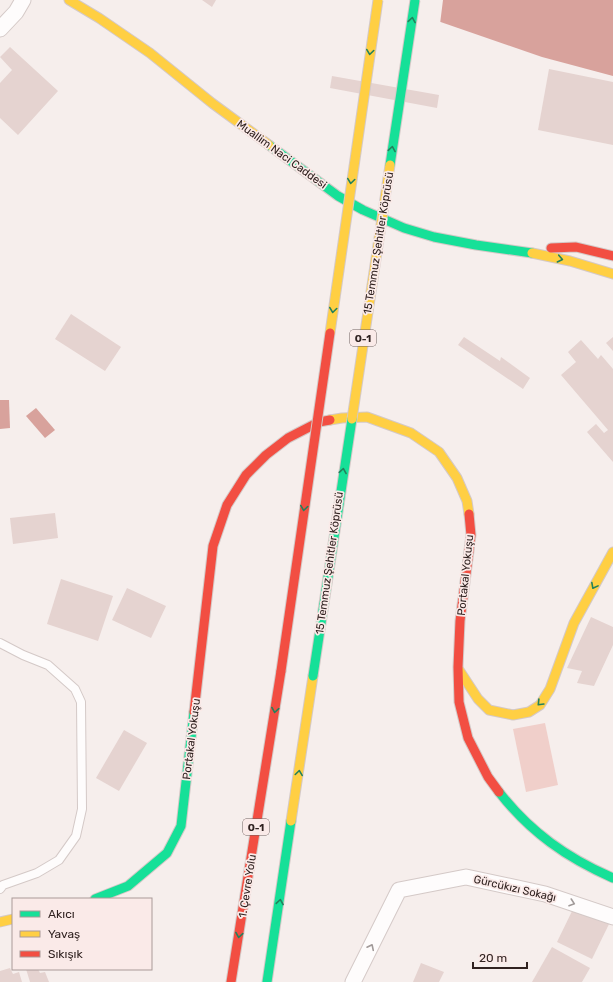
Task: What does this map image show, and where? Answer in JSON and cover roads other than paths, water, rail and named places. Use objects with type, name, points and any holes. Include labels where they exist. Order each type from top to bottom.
[{"type":"main road","name":"Muallim Naci Caddesi","points":[[69,0],[99,18],[150,53],[212,103],[338,196],[363,210],[404,228],[434,237],[476,245],[522,251],[570,261],[613,274]]},
{"type":"main road","name":"1. Çevre Yolu","points":[[231,982],[281,671],[378,0]]},
{"type":"main road","name":"15 Temmuz Şehitler Köprüsü","points":[[267,982],[415,0]]},
{"type":"main road","name":"Muallim Naci Caddesi","points":[[522,251],[576,246],[613,256]]},
{"type":"main road","name":"Portakal Yokuşu","points":[[98,898],[128,886],[166,853],[181,826],[213,546],[227,506],[246,475],[266,455],[288,438],[319,422],[342,418],[367,418],[411,433],[439,452],[457,478],[467,501],[471,535],[460,621],[458,667],[459,702],[468,738],[488,777],[514,811],[555,847],[588,867],[613,878]]},
{"type":"main road","points":[[458,667],[478,700],[489,710],[513,715],[529,712],[540,705],[550,690],[574,623],[613,552]]},
{"type":"main road","points":[[0,922],[12,919]]},
{"type":"street","points":[[0,29],[16,12],[23,0]]},
{"type":"street","name":"Gürcükızı Sokağı","points":[[353,982],[399,890],[466,877],[545,894],[613,917]]},
{"type":"lane","points":[[0,643],[23,655],[48,665],[75,689],[81,702],[82,809],[76,836],[59,860],[37,873],[3,884],[0,889]]}]
